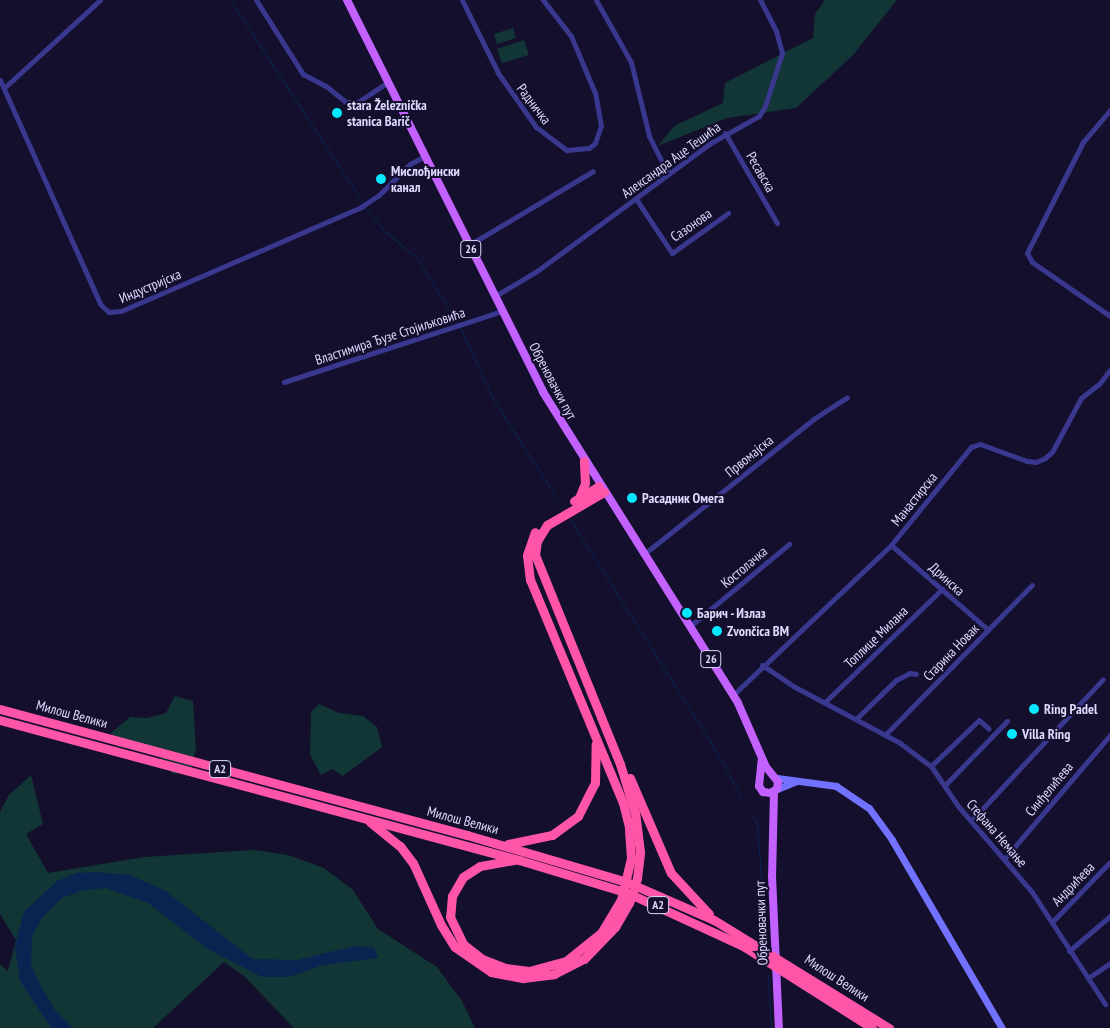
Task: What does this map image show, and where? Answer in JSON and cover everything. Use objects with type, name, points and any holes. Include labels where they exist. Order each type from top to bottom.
[{"type":"highway","points":[[579,498],[585,483],[584,461]]},
{"type":"highway","points":[[602,489],[579,498],[539,528],[530,543],[527,563],[536,596],[627,816],[633,876]]},
{"type":"highway","points":[[366,819],[408,855],[441,925],[455,947],[482,967],[501,975],[523,978],[544,976],[575,965],[608,936],[625,902],[633,876],[639,828],[612,745],[535,555],[537,541],[547,525],[602,489]]},
{"type":"highway","name":"Милош Велики","points":[[0,709],[498,844],[628,882],[714,920],[889,1028]]},
{"type":"highway","name":"Милош Велики","points":[[0,720],[519,860],[628,893],[702,925],[743,946],[872,1028]]},
{"type":"highway","points":[[498,844],[542,839],[560,831],[578,816],[592,793],[597,772],[591,728]]},
{"type":"highway","points":[[612,745],[621,756],[671,873],[680,887],[714,920]]},
{"type":"highway","points":[[519,860],[490,864],[472,871],[463,876],[452,896],[450,918],[457,936],[472,952],[491,963],[529,970],[566,961],[601,933],[625,902]]},
{"type":"main road","name":"Обреновачки пут","points":[[347,0],[543,392],[584,461],[733,695],[762,759],[774,776],[775,790],[772,816],[774,925],[779,1028]]},
{"type":"main road","points":[[762,759],[760,778],[774,776],[803,780],[844,790],[876,816],[1002,1028]]},
{"type":"main road","name":"Обреновачки пут","points":[[760,778],[759,786],[765,793],[772,816]]},
{"type":"main road","points":[[765,793],[803,780]]},
{"type":"street","points":[[4,88],[100,0]]},
{"type":"street","points":[[256,0],[303,74],[351,103],[388,82]]},
{"type":"street","name":"Радничка","points":[[462,0],[498,72],[536,127],[567,150],[589,148],[595,143],[601,126],[595,93],[571,36],[543,0]]},
{"type":"street","points":[[596,0],[631,62],[652,146],[668,174]]},
{"type":"street","name":"Александра Аце Тешића","points":[[495,296],[537,271],[725,133],[759,116],[766,106],[782,53],[776,31],[760,0]]},
{"type":"street","name":"Индустријска","points":[[0,80],[100,304],[109,312],[121,311],[361,207],[410,164],[425,156]]},
{"type":"street","points":[[1110,110],[1083,142],[1027,253],[1032,262],[1110,316]]},
{"type":"street","name":"Ресавска","points":[[725,133],[777,223]]},
{"type":"street","points":[[469,245],[593,171]]},
{"type":"street","name":"Сазонова","points":[[636,199],[672,253],[728,213]]},
{"type":"street","name":"Властимира Ђузе Стојиљковића","points":[[284,382],[502,311]]},
{"type":"street","name":"Манастирска","points":[[733,695],[762,665],[891,545],[975,444],[1027,461],[1036,462],[1045,458],[1052,452],[1081,398],[1099,384],[1110,370]]},
{"type":"street","name":"Првомајска","points":[[644,554],[815,418],[846,397]]},
{"type":"street","name":"Костолачка","points":[[690,626],[789,544]]},
{"type":"street","name":"Дринска","points":[[891,545],[988,630]]},
{"type":"street","name":"Старина Новак","points":[[885,735],[1032,585]]},
{"type":"street","name":"Топлице Милана","points":[[825,702],[942,589]]},
{"type":"street","name":"Стефана Немање","points":[[762,665],[885,735],[931,766],[946,784],[948,793],[1005,858],[1052,922],[1105,1004]]},
{"type":"street","points":[[856,719],[896,680],[910,673],[916,674]]},
{"type":"street","points":[[972,820],[1103,679]]},
{"type":"street","points":[[931,766],[979,720],[989,729]]},
{"type":"street","points":[[946,784],[1007,721]]},
{"type":"street","name":"Синђелићева","points":[[1005,858],[1110,734]]},
{"type":"street","name":"Андрићева","points":[[1052,922],[1110,862]]},
{"type":"street","points":[[1069,951],[1110,916]]},
{"type":"street","points":[[1088,978],[1110,964]]},
{"type":"green space","points":[[825,0],[897,0],[853,55],[796,108],[727,118],[658,146],[674,126],[723,103],[725,83],[813,38],[815,14]]},
{"type":"green space","points":[[513,28],[516,38],[497,44],[494,34]]},
{"type":"green space","points":[[524,40],[529,55],[502,63],[497,49]]},
{"type":"green space","points":[[175,696],[193,701],[196,749],[190,772],[173,774],[159,757],[142,748],[118,747],[111,733],[130,717],[147,718],[166,713]]},
{"type":"green space","points":[[319,704],[339,713],[363,716],[377,727],[382,747],[343,776],[332,769],[321,775],[310,755],[311,712]]},
{"type":"green space","points":[[31,775],[43,824],[26,834],[48,873],[144,857],[254,850],[288,855],[324,868],[353,890],[378,929],[437,967],[462,1001],[475,1028],[294,1028],[244,976],[224,962],[153,1028],[0,1028],[0,964],[8,971],[16,940],[0,914],[0,812],[9,795]]},
{"type":"water","points":[[96,872],[129,875],[164,890],[253,959],[297,960],[355,946],[374,948],[378,958],[323,965],[289,977],[262,977],[208,949],[148,903],[106,888],[83,890],[62,898],[42,918],[32,936],[31,964],[54,1009],[73,1028],[51,1028],[20,981],[15,947],[24,912],[57,881],[77,873]]},
{"type":"waterway","points":[[230,0],[364,204]]},
{"type":"waterway","points":[[365,208],[387,233],[418,259],[457,323]]},
{"type":"waterway","points":[[459,326],[495,402],[558,500]]},
{"type":"waterway","points":[[570,519],[710,741],[742,798]]},
{"type":"waterway","points":[[752,815],[757,824],[766,945]]},
{"type":"waterway","points":[[768,975],[771,1028]]},
{"type":"place","name":"stara Železnička stanica Barič","points":[[337,113]]},
{"type":"place","name":"Мислођински канал","points":[[381,179]]},
{"type":"place","name":"Расадник Омега","points":[[632,498]]},
{"type":"place","name":"Барич - Излаз","points":[[687,613]]},
{"type":"place","name":"Zvončica BM","points":[[717,631]]},
{"type":"place","name":"Ring Padel","points":[[1034,709]]},
{"type":"place","name":"Villa Ring","points":[[1012,734]]}]
